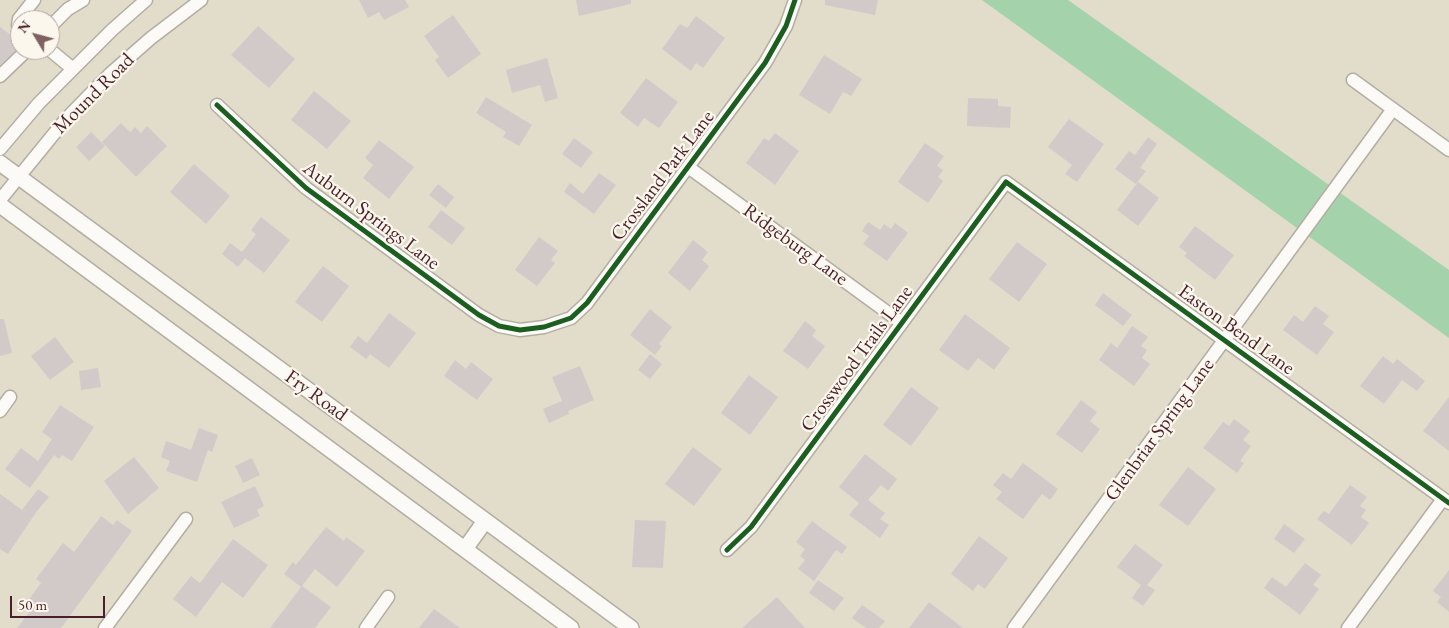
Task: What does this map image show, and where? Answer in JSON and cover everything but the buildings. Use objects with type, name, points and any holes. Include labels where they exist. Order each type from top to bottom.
[{"type":"main road","name":"Fry Road","points":[[0,164],[631,628]]},
{"type":"main road","name":"Fry Road","points":[[0,205],[571,628]]},
{"type":"main road","points":[[465,549],[485,521]]},
{"type":"street","points":[[60,17],[68,9],[83,0]]},
{"type":"street","name":"Mound Road","points":[[0,149],[39,103],[112,30],[146,0]]},
{"type":"street","name":"Mound Road","points":[[0,200],[66,119],[110,74],[151,38],[183,5],[201,0]]},
{"type":"street","name":"Crossland Park Lane","points":[[520,330],[544,327],[571,318],[587,303],[765,63],[786,26],[795,0]]},
{"type":"street","points":[[60,58],[73,69]]},
{"type":"street","points":[[0,76],[17,60]]},
{"type":"street","points":[[1353,80],[1449,150]]},
{"type":"street","name":"Auburn Springs Lane","points":[[217,105],[306,188],[479,315],[499,326],[520,330]]},
{"type":"street","name":"Glenbriar Spring Lane","points":[[1014,628],[1393,109]]},
{"type":"street","name":"Ridgeburg Lane","points":[[688,167],[902,323]]},
{"type":"street","name":"Easton Bend Lane","points":[[1006,182],[1446,501]]},
{"type":"street","name":"Crosswood Trails Lane","points":[[727,550],[751,527],[1006,182]]},
{"type":"street","points":[[0,411],[10,397]]},
{"type":"street","points":[[1348,628],[1446,501]]},
{"type":"street","points":[[106,628],[186,519]]},
{"type":"street","points":[[366,628],[388,597]]},
{"type":"green space","points":[[982,0],[1068,0],[1449,270],[1449,338]]},
{"type":"cycle path","points":[[217,105],[306,188],[479,315],[499,326],[520,330],[544,327],[571,318],[587,303],[765,63],[786,26],[795,0]]},
{"type":"cycle path","points":[[727,550],[751,527],[1006,182],[1449,503]]}]
